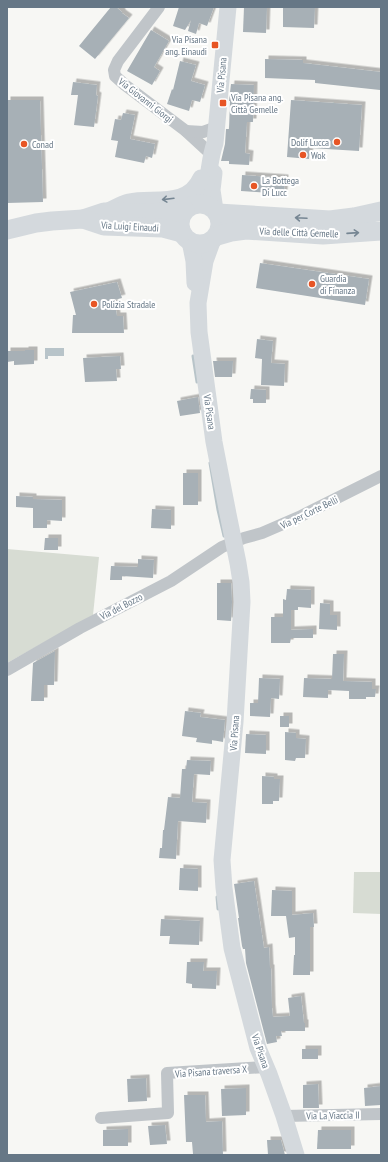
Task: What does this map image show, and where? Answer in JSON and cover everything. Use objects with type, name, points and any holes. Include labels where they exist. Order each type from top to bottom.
[{"type":"main road","name":"Via Pisana","points":[[228,7],[214,141],[207,177],[205,184],[182,216],[180,222],[194,261],[199,332],[222,488],[228,544],[241,582],[242,602],[235,722],[222,860],[222,876],[232,948],[258,1048],[284,1116],[296,1155]]},
{"type":"main road","name":"Via Pisana","points":[[198,303],[205,261],[220,223],[216,212],[212,190],[215,158],[214,141]]},
{"type":"main road","points":[[104,212],[128,202],[178,198],[187,195],[194,190],[200,181],[214,141]]},
{"type":"main road","points":[[189,208],[199,204],[207,205],[216,212]]},
{"type":"main road","name":"Via Luigi Einaudi","points":[[7,230],[41,222],[83,219],[104,212],[152,213],[189,208]]},
{"type":"main road","name":"Via delle Città Gemelle","points":[[216,212],[330,220],[354,217],[381,211]]},
{"type":"main road","name":"Via Luigi Einaudi","points":[[83,219],[104,226],[163,228],[186,237]]},
{"type":"main road","name":"Via delle Città Gemelle","points":[[215,237],[236,231],[323,235],[381,230]]},
{"type":"main road","points":[[202,285],[216,254],[221,247],[236,238],[261,232]]},
{"type":"main road","points":[[186,237],[199,244],[205,243],[215,237]]},
{"type":"street","name":"Via Giovanni Giorgi","points":[[159,7],[118,62],[114,70],[115,76],[186,131],[214,141]]},
{"type":"street","points":[[186,131],[203,132],[214,141]]},
{"type":"street","name":"Via per Corte Belli","points":[[228,544],[262,533],[299,517],[381,476]]},
{"type":"street","name":"Via del Bozzo","points":[[7,670],[80,628],[171,582],[228,544]]},
{"type":"street","name":"Via Pisana traversa X","points":[[101,1118],[168,1113],[167,1074],[266,1067]]},
{"type":"street","name":"Via La Viaccia II","points":[[284,1116],[381,1114]]},
{"type":"shaded area","points":[[45,348],[64,348],[64,356],[48,356],[48,359],[45,359]]},
{"type":"shaded area","points":[[7,549],[99,557],[93,615],[7,663]]},
{"type":"shaded area","points":[[354,872],[381,872],[381,914],[353,913]]},
{"type":"building","points":[[111,7],[116,7],[129,18],[95,59],[79,46]]},
{"type":"building","points":[[179,7],[214,7],[207,26],[199,23],[196,34],[188,31],[191,20],[185,30],[173,26]]},
{"type":"building","points":[[244,7],[267,7],[266,33],[243,32]]},
{"type":"building","points":[[283,7],[315,7],[314,28],[283,27]]},
{"type":"building","points":[[151,30],[169,41],[154,67],[160,71],[152,85],[127,71]]},
{"type":"building","points":[[265,59],[303,60],[303,63],[381,72],[380,90],[315,83],[315,80],[265,78]]},
{"type":"building","points":[[180,61],[196,65],[191,81],[205,85],[200,102],[192,100],[189,111],[167,104],[172,89],[173,90]]},
{"type":"building","points":[[73,82],[97,85],[96,95],[98,96],[94,127],[74,125],[78,95],[71,95]]},
{"type":"building","points":[[231,84],[254,85],[253,122],[247,122],[245,153],[250,154],[249,165],[229,164],[229,161],[221,161],[225,144],[226,129],[229,129],[229,101]]},
{"type":"building","name":"Conad","points":[[7,100],[40,100],[43,202],[7,203]]},
{"type":"building","points":[[291,100],[362,105],[359,151],[310,148],[309,159],[287,157]]},
{"type":"building","points":[[123,113],[135,115],[130,139],[155,144],[152,158],[146,156],[144,163],[115,157],[118,141],[111,140],[115,119],[121,120]]},
{"type":"building","points":[[242,175],[285,178],[284,194],[241,191]]},
{"type":"building","name":"Guardia di Finanza","points":[[260,263],[369,279],[365,305],[256,288]]},
{"type":"building","name":"Polizia Stradale","points":[[117,282],[122,298],[114,300],[117,316],[123,316],[124,333],[72,333],[73,315],[76,315],[70,292]]},
{"type":"building","points":[[257,339],[273,341],[271,363],[285,364],[284,386],[261,385],[262,359],[255,358]]},
{"type":"building","points":[[34,350],[34,364],[14,365],[14,361],[7,362],[7,351]]},
{"type":"building","points":[[120,356],[121,369],[116,369],[117,381],[85,382],[83,358]]},
{"type":"building","points":[[213,361],[233,361],[232,377],[215,377]]},
{"type":"building","points":[[251,389],[266,390],[266,403],[253,403],[253,399],[250,399]]},
{"type":"building","points":[[198,397],[200,413],[180,416],[177,401]]},
{"type":"building","points":[[183,473],[198,473],[198,505],[183,505]]},
{"type":"building","points":[[16,496],[33,497],[33,499],[62,500],[62,521],[47,520],[47,528],[33,528],[33,508],[16,507]]},
{"type":"building","points":[[152,509],[171,510],[171,529],[151,528]]},
{"type":"building","points":[[45,538],[58,538],[58,550],[44,550]]},
{"type":"building","points":[[138,559],[154,560],[153,578],[122,576],[122,580],[110,580],[111,566],[138,567]]},
{"type":"building","points":[[217,583],[231,583],[231,621],[217,620]]},
{"type":"building","points":[[287,589],[311,590],[311,608],[298,607],[298,610],[291,610],[291,630],[313,629],[313,638],[291,638],[290,643],[271,643],[271,617],[283,617],[283,599],[286,600]]},
{"type":"building","points":[[320,603],[330,604],[330,615],[337,615],[337,630],[319,629]]},
{"type":"building","points":[[55,651],[54,685],[44,685],[44,701],[31,701],[33,663]]},
{"type":"building","points":[[333,654],[344,654],[343,681],[372,682],[372,689],[376,689],[375,697],[366,697],[366,699],[349,699],[349,691],[328,690],[328,698],[303,697],[304,678],[332,679]]},
{"type":"building","points":[[259,678],[280,679],[279,699],[271,698],[270,717],[250,716],[250,703],[258,703]]},
{"type":"building","points":[[185,711],[201,713],[200,717],[225,720],[223,742],[212,740],[212,744],[196,742],[197,738],[182,736]]},
{"type":"building","points":[[280,716],[289,716],[289,727],[280,727]]},
{"type":"building","points":[[285,732],[296,733],[296,738],[306,739],[305,758],[296,758],[295,761],[285,760]]},
{"type":"building","points":[[246,734],[266,735],[266,754],[245,753]]},
{"type":"building","points":[[187,760],[211,761],[210,775],[194,774],[192,802],[207,803],[206,823],[178,821],[176,859],[159,858],[160,848],[162,848],[168,797],[180,798],[182,769],[186,769]]},
{"type":"building","points":[[262,776],[280,779],[279,801],[273,801],[273,804],[262,804]]},
{"type":"building","points":[[180,868],[198,869],[198,891],[179,890]]},
{"type":"building","points":[[254,881],[264,948],[269,947],[273,1017],[290,1016],[288,998],[301,996],[305,1023],[305,1031],[281,1031],[282,1036],[276,1036],[277,1042],[267,1044],[246,963],[245,949],[243,949],[242,946],[234,884]]},
{"type":"building","points":[[272,890],[292,891],[292,915],[313,913],[314,927],[310,927],[310,975],[293,975],[295,937],[289,938],[286,916],[271,916]]},
{"type":"building","points":[[161,919],[200,921],[199,945],[169,944],[170,936],[160,936]]},
{"type":"building","points":[[187,962],[204,962],[203,971],[217,971],[216,989],[192,988],[192,984],[186,983]]},
{"type":"building","points":[[302,1049],[318,1049],[318,1059],[302,1059]]},
{"type":"building","points":[[146,1078],[147,1101],[128,1102],[127,1079]]},
{"type":"building","points":[[318,1084],[319,1108],[303,1108],[303,1085]]},
{"type":"building","points":[[381,1086],[381,1105],[365,1106],[364,1088]]},
{"type":"building","points":[[246,1088],[246,1115],[222,1116],[221,1089]]},
{"type":"building","points":[[184,1095],[205,1095],[206,1122],[222,1121],[223,1155],[193,1154],[192,1142],[186,1142]]},
{"type":"building","points":[[165,1125],[167,1144],[150,1145],[148,1126]]},
{"type":"building","points":[[128,1129],[128,1146],[103,1146],[103,1130]]},
{"type":"building","points":[[318,1130],[351,1130],[351,1149],[317,1149]]},
{"type":"building","points":[[267,1140],[281,1140],[285,1155],[268,1155]]},
{"type":"waterway","points":[[193,356],[197,382]]},
{"type":"waterway","points":[[210,463],[224,536]]},
{"type":"waterway","points":[[217,897],[218,909]]},
{"type":"place","name":"Via Pisana ang. Einaudi","points":[[215,45]]},
{"type":"place","name":"Via Pisana ang. Città Gemelle","points":[[223,103]]},
{"type":"place","name":"Dolif Lucca","points":[[337,142]]},
{"type":"place","name":"Conad","points":[[24,144]]},
{"type":"place","name":"Wok","points":[[303,155]]},
{"type":"place","name":"La Bottega Di Lucc","points":[[254,186]]},
{"type":"place","name":"Guardia di Finanza","points":[[312,284]]},
{"type":"place","name":"Polizia Stradale","points":[[94,304]]}]
